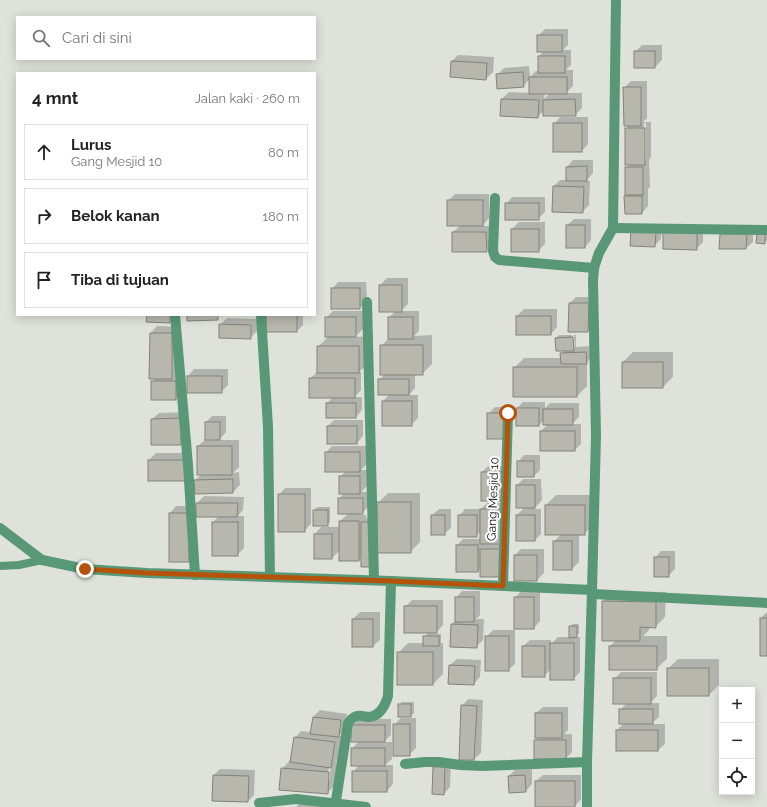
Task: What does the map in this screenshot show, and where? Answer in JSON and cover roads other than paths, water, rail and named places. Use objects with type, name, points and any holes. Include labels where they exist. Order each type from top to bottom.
[{"type":"street","points":[[587,807],[596,436],[593,280],[594,268],[599,253],[613,228],[616,0]]},
{"type":"street","points":[[495,198],[493,251],[499,260],[594,268]]},
{"type":"street","points":[[613,228],[767,230]]},
{"type":"street","points":[[367,302],[374,580]]},
{"type":"street","points":[[175,316],[188,465],[195,575]]},
{"type":"street","points":[[261,316],[268,427],[270,577]]},
{"type":"street","name":"Gang Mesjid 10","points":[[503,586],[508,413]]},
{"type":"street","points":[[0,528],[42,560],[85,569],[195,575],[374,580],[503,586],[767,603]]},
{"type":"street","points":[[335,805],[348,723],[352,718],[360,716],[369,717],[381,711],[385,707],[388,696],[391,581]]},
{"type":"street","points":[[405,764],[439,762],[482,766],[587,762]]},
{"type":"street","points":[[259,803],[296,799],[335,805],[366,807]]},
{"type":"lane","points":[[0,566],[19,565],[42,560]]}]
